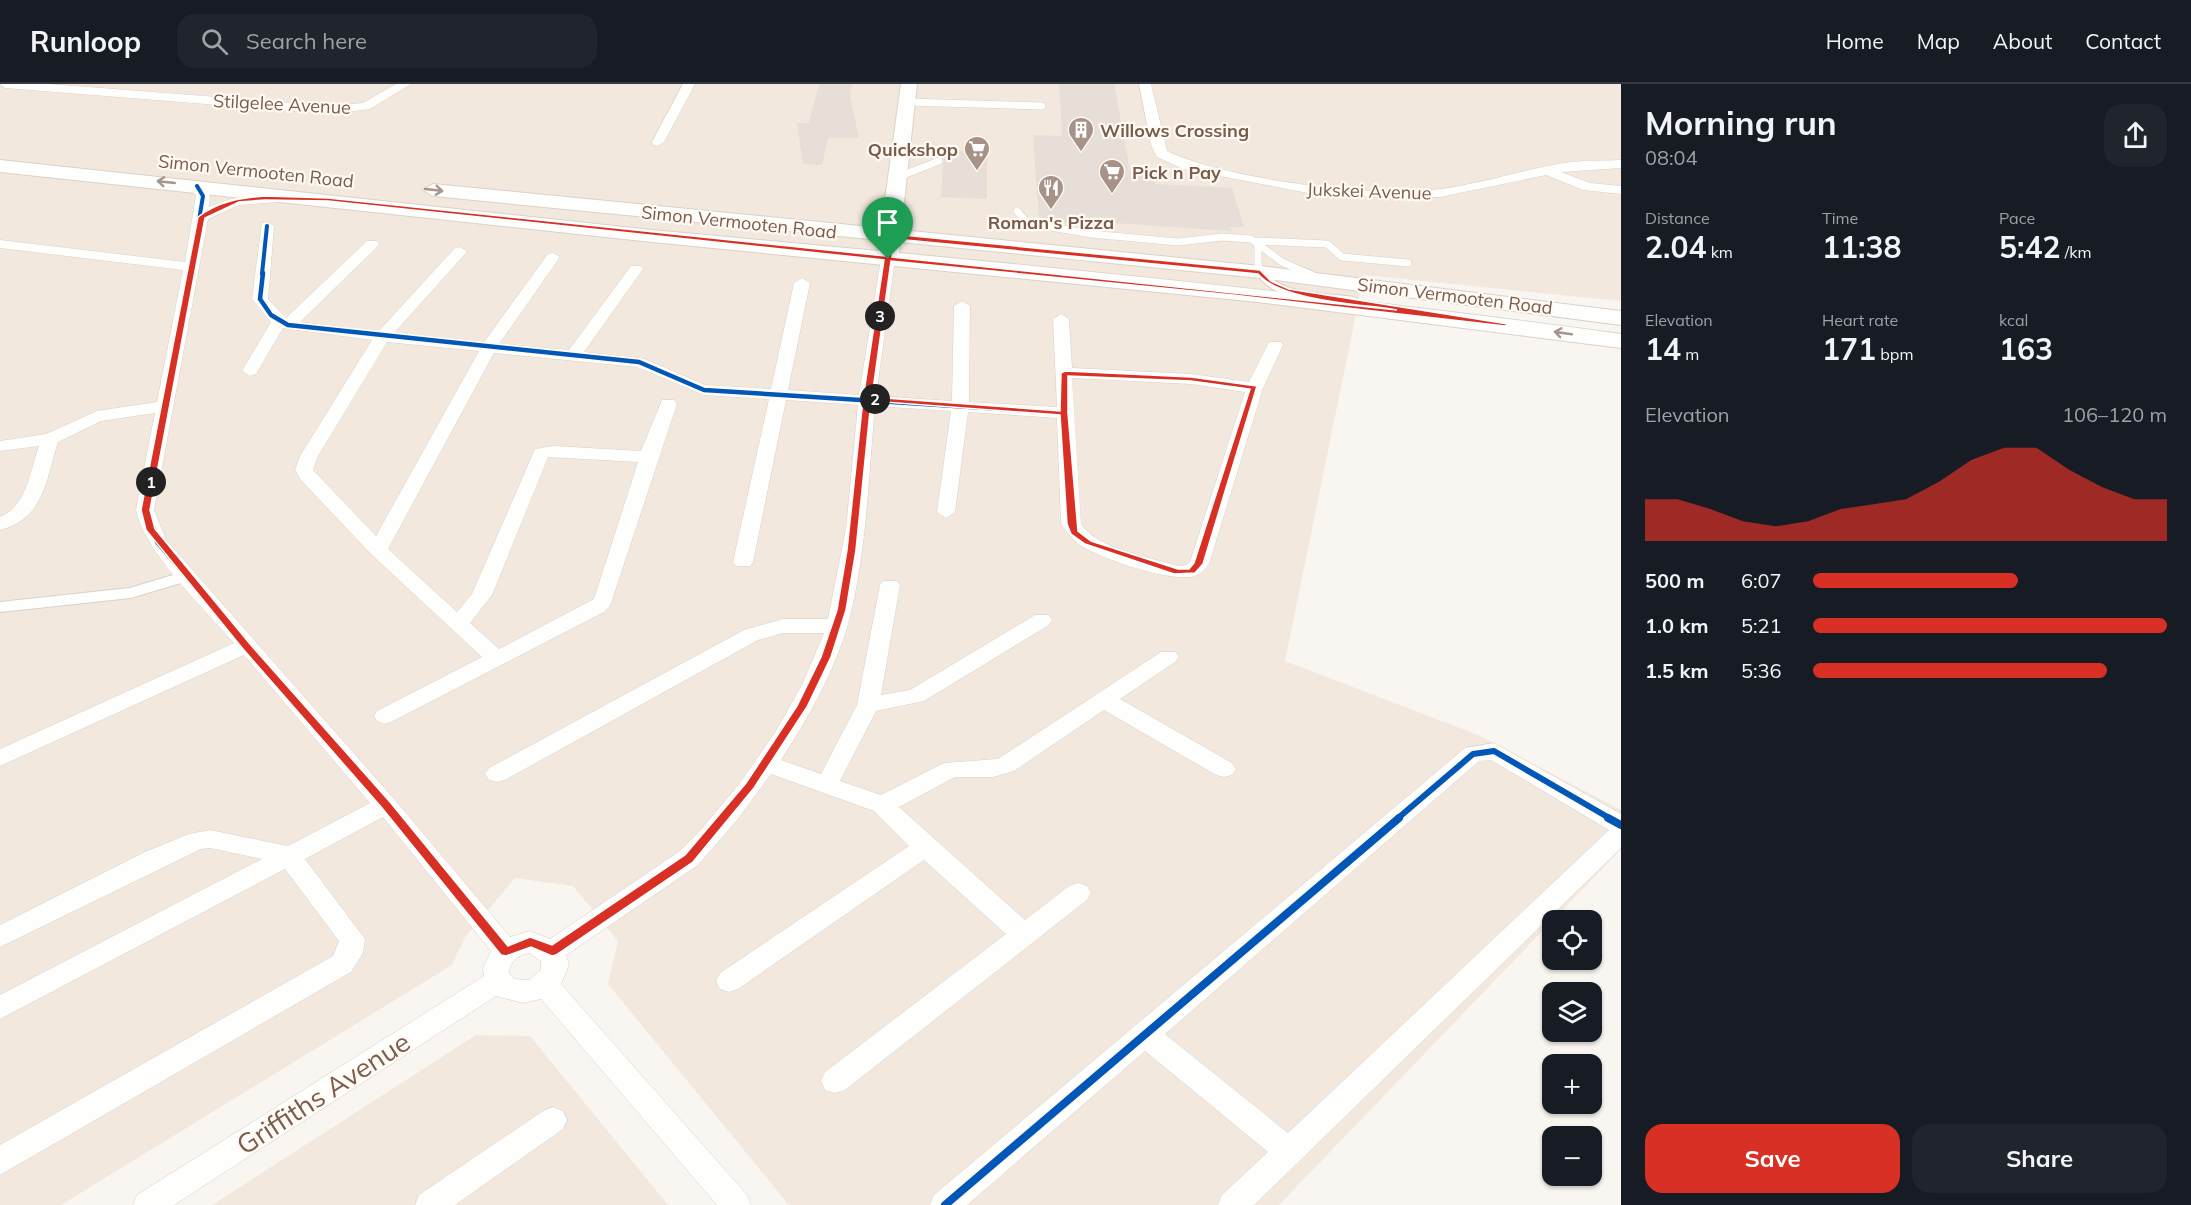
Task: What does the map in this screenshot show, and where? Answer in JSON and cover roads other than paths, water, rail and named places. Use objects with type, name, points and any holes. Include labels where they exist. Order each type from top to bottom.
[{"type":"main road","points":[[888,259],[908,93]]},
{"type":"main road","name":"Simon Vermooten Road","points":[[0,166],[1233,293],[1505,324],[1621,341]]},
{"type":"main road","name":"Simon Vermooten Road","points":[[410,187],[1260,272],[1621,318]]},
{"type":"street","name":"Stilgelee Avenue","points":[[5,84],[332,110],[354,109],[377,102],[405,84]]},
{"type":"street","points":[[658,142],[689,84]]},
{"type":"street","name":"Jukskei Avenue","points":[[1145,84],[1157,145],[1162,154],[1188,166],[1308,189],[1422,195],[1581,165],[1621,164]]},
{"type":"street","points":[[1547,171],[1588,187],[1621,190]]},
{"type":"street","points":[[197,186],[203,196],[201,217],[167,406],[145,510],[151,530],[246,646],[386,805],[506,951]]},
{"type":"street","points":[[201,217],[226,203],[245,200],[328,200]]},
{"type":"street","points":[[267,226],[260,299],[265,308],[284,323],[382,337],[647,364],[685,386],[704,390],[1064,413]]},
{"type":"street","points":[[250,371],[284,323],[372,243]]},
{"type":"street","points":[[0,244],[192,267]]},
{"type":"street","points":[[460,251],[382,337],[309,456],[304,470],[306,476],[378,550],[498,660]]},
{"type":"street","points":[[378,550],[489,347],[553,256]]},
{"type":"street","points":[[552,951],[689,858],[750,785],[802,707],[826,657],[836,626],[852,550],[867,399],[888,259]]},
{"type":"street","points":[[574,355],[636,269]]},
{"type":"street","points":[[743,562],[802,283]]},
{"type":"street","points":[[946,512],[960,406],[962,306]]},
{"type":"street","points":[[1061,319],[1065,373],[1064,413],[1071,524],[1074,532],[1088,543],[1185,573],[1192,571],[1199,564],[1255,388],[1275,345]]},
{"type":"street","points":[[1065,373],[1191,379],[1255,388]]},
{"type":"street","points":[[385,716],[498,660],[597,607],[603,601],[648,457],[668,404]]},
{"type":"street","points":[[0,446],[50,439],[97,416],[167,406]]},
{"type":"street","points":[[0,524],[17,516],[28,506],[50,439]]},
{"type":"street","points":[[457,622],[470,613],[482,595],[541,453],[553,451],[648,457]]},
{"type":"street","points":[[827,784],[868,705],[890,585]]},
{"type":"street","points":[[868,705],[916,696],[1042,620]]},
{"type":"street","points":[[497,774],[751,635],[783,626],[836,626]]},
{"type":"street","points":[[0,758],[246,646]]},
{"type":"street","points":[[882,804],[952,770],[993,769],[1006,765],[1168,657]]},
{"type":"street","points":[[1104,700],[1224,769]]},
{"type":"street","points":[[945,1205],[1473,754],[1494,751],[1621,825]]},
{"type":"street","points":[[765,763],[882,804],[925,847],[1023,934]]},
{"type":"street","points":[[0,1008],[386,805]]},
{"type":"street","points":[[1233,1205],[1621,832]]},
{"type":"street","points":[[0,937],[198,840],[222,840],[288,855],[352,939],[350,953],[342,964],[0,1161]]},
{"type":"street","points":[[729,981],[925,847]]},
{"type":"street","points":[[835,1081],[1078,893]]},
{"type":"street","points":[[530,942],[543,945],[552,951],[556,962],[554,974],[545,985],[531,991],[518,993],[506,989],[498,981],[495,971],[498,961],[506,951],[530,942]]},
{"type":"street","name":"Griffiths Avenue","points":[[148,1205],[498,981]]},
{"type":"street","points":[[545,985],[736,1205]]},
{"type":"street","points":[[1145,1034],[1289,1151]]},
{"type":"street","points":[[429,1205],[553,1120]]},
{"type":"lane","points":[[908,93],[1042,106]]},
{"type":"lane","points":[[898,177],[939,160]]},
{"type":"lane","points":[[1017,211],[1024,220],[1035,225],[1091,234],[1178,242],[1222,237],[1257,241],[1313,242],[1327,244],[1342,257],[1408,263]]},
{"type":"lane","points":[[1257,241],[1260,272],[1269,282],[1288,291],[1505,324]]},
{"type":"lane","points":[[1257,241],[1282,262],[1327,280]]},
{"type":"lane","points":[[0,607],[130,593],[187,576]]},
{"type":"place","name":"Willows Crossing","points":[[1081,153]]},
{"type":"place","name":"Quickshop","points":[[977,172]]},
{"type":"place","name":"Pick n Pay","points":[[1112,195]]},
{"type":"place","name":"Roman's Pizza","points":[[1051,211]]}]
